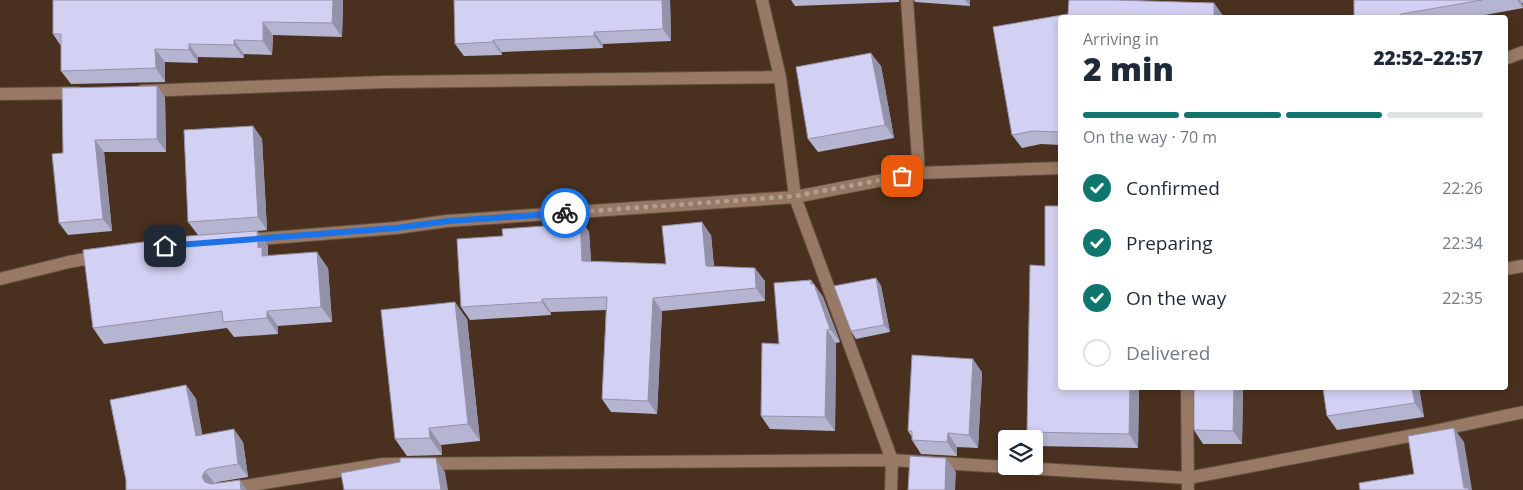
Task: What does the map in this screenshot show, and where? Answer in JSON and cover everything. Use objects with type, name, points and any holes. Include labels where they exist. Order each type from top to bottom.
[{"type":"street","points":[[762,0],[780,77],[795,196],[892,460],[891,490]]},
{"type":"street","points":[[907,0],[919,173]]},
{"type":"street","points":[[1508,58],[1523,52]]},
{"type":"street","points":[[132,91],[385,82],[780,77]]},
{"type":"street","points":[[0,94],[85,92]]},
{"type":"street","points":[[232,241],[396,228],[448,221],[795,196],[919,173],[1058,168]]},
{"type":"street","points":[[0,279],[69,262],[117,253]]},
{"type":"street","points":[[1508,268],[1523,266]]},
{"type":"street","points":[[1187,390],[1188,484]]},
{"type":"street","points":[[220,490],[383,464],[892,460],[1188,484],[1523,412]]},
{"type":"building","points":[[53,0],[333,0],[332,23],[263,22],[263,41],[234,40],[234,45],[189,44],[189,50],[155,49],[156,68],[61,71],[61,34],[53,34]]},
{"type":"building","points":[[454,0],[662,0],[663,29],[594,32],[594,36],[493,40],[493,42],[455,44]]},
{"type":"building","points":[[1069,0],[1214,3],[1214,15],[1062,15],[1068,14]]},
{"type":"building","points":[[1354,0],[1482,0],[1401,15],[1354,15]]},
{"type":"building","points":[[1058,16],[1058,132],[1032,131],[1012,135],[993,27]]},
{"type":"building","points":[[871,53],[885,125],[808,139],[796,67]]},
{"type":"building","points":[[157,86],[157,139],[95,140],[103,219],[59,223],[52,154],[63,153],[62,88]]},
{"type":"building","points":[[253,126],[258,217],[188,222],[184,130]]},
{"type":"building","points":[[1045,206],[1058,206],[1058,390],[1130,390],[1129,434],[1043,432],[1043,430],[1027,430],[1030,265],[1045,266]]},
{"type":"building","points":[[580,219],[582,261],[666,264],[662,226],[702,222],[706,266],[755,268],[756,288],[653,298],[648,401],[602,399],[607,297],[542,299],[542,302],[461,307],[457,239],[503,236],[502,229],[545,226],[545,221]]},
{"type":"building","points":[[257,231],[258,248],[262,247],[262,256],[317,252],[321,307],[267,311],[267,318],[223,322],[222,311],[93,328],[83,250],[188,236]]},
{"type":"building","points":[[876,278],[884,325],[851,331],[834,286]]},
{"type":"building","points":[[811,280],[830,329],[827,330],[825,417],[761,416],[762,343],[779,344],[774,283]]},
{"type":"building","points":[[455,302],[468,424],[429,428],[430,438],[395,439],[381,310]]},
{"type":"building","points":[[912,355],[973,359],[969,435],[948,433],[947,442],[912,440],[912,431],[908,431]]},
{"type":"building","points":[[186,385],[196,436],[234,429],[238,464],[209,469],[205,471],[202,477],[205,482],[211,484],[240,480],[241,490],[126,490],[126,480],[110,400]]},
{"type":"building","points":[[1194,390],[1234,390],[1233,431],[1194,430]]},
{"type":"building","points":[[1323,390],[1412,390],[1415,403],[1327,416]]},
{"type":"building","points":[[1454,428],[1464,488],[1469,490],[1360,490],[1359,483],[1414,474],[1408,436]]},
{"type":"building","points":[[910,456],[946,458],[945,490],[908,490]]},
{"type":"building","points":[[400,458],[436,458],[441,490],[344,490],[341,473],[400,462]]},
{"type":"way so far","points":[[565,213],[795,196],[902,176]]},
{"type":"route","points":[[165,246],[396,228],[448,221],[565,213]]}]
